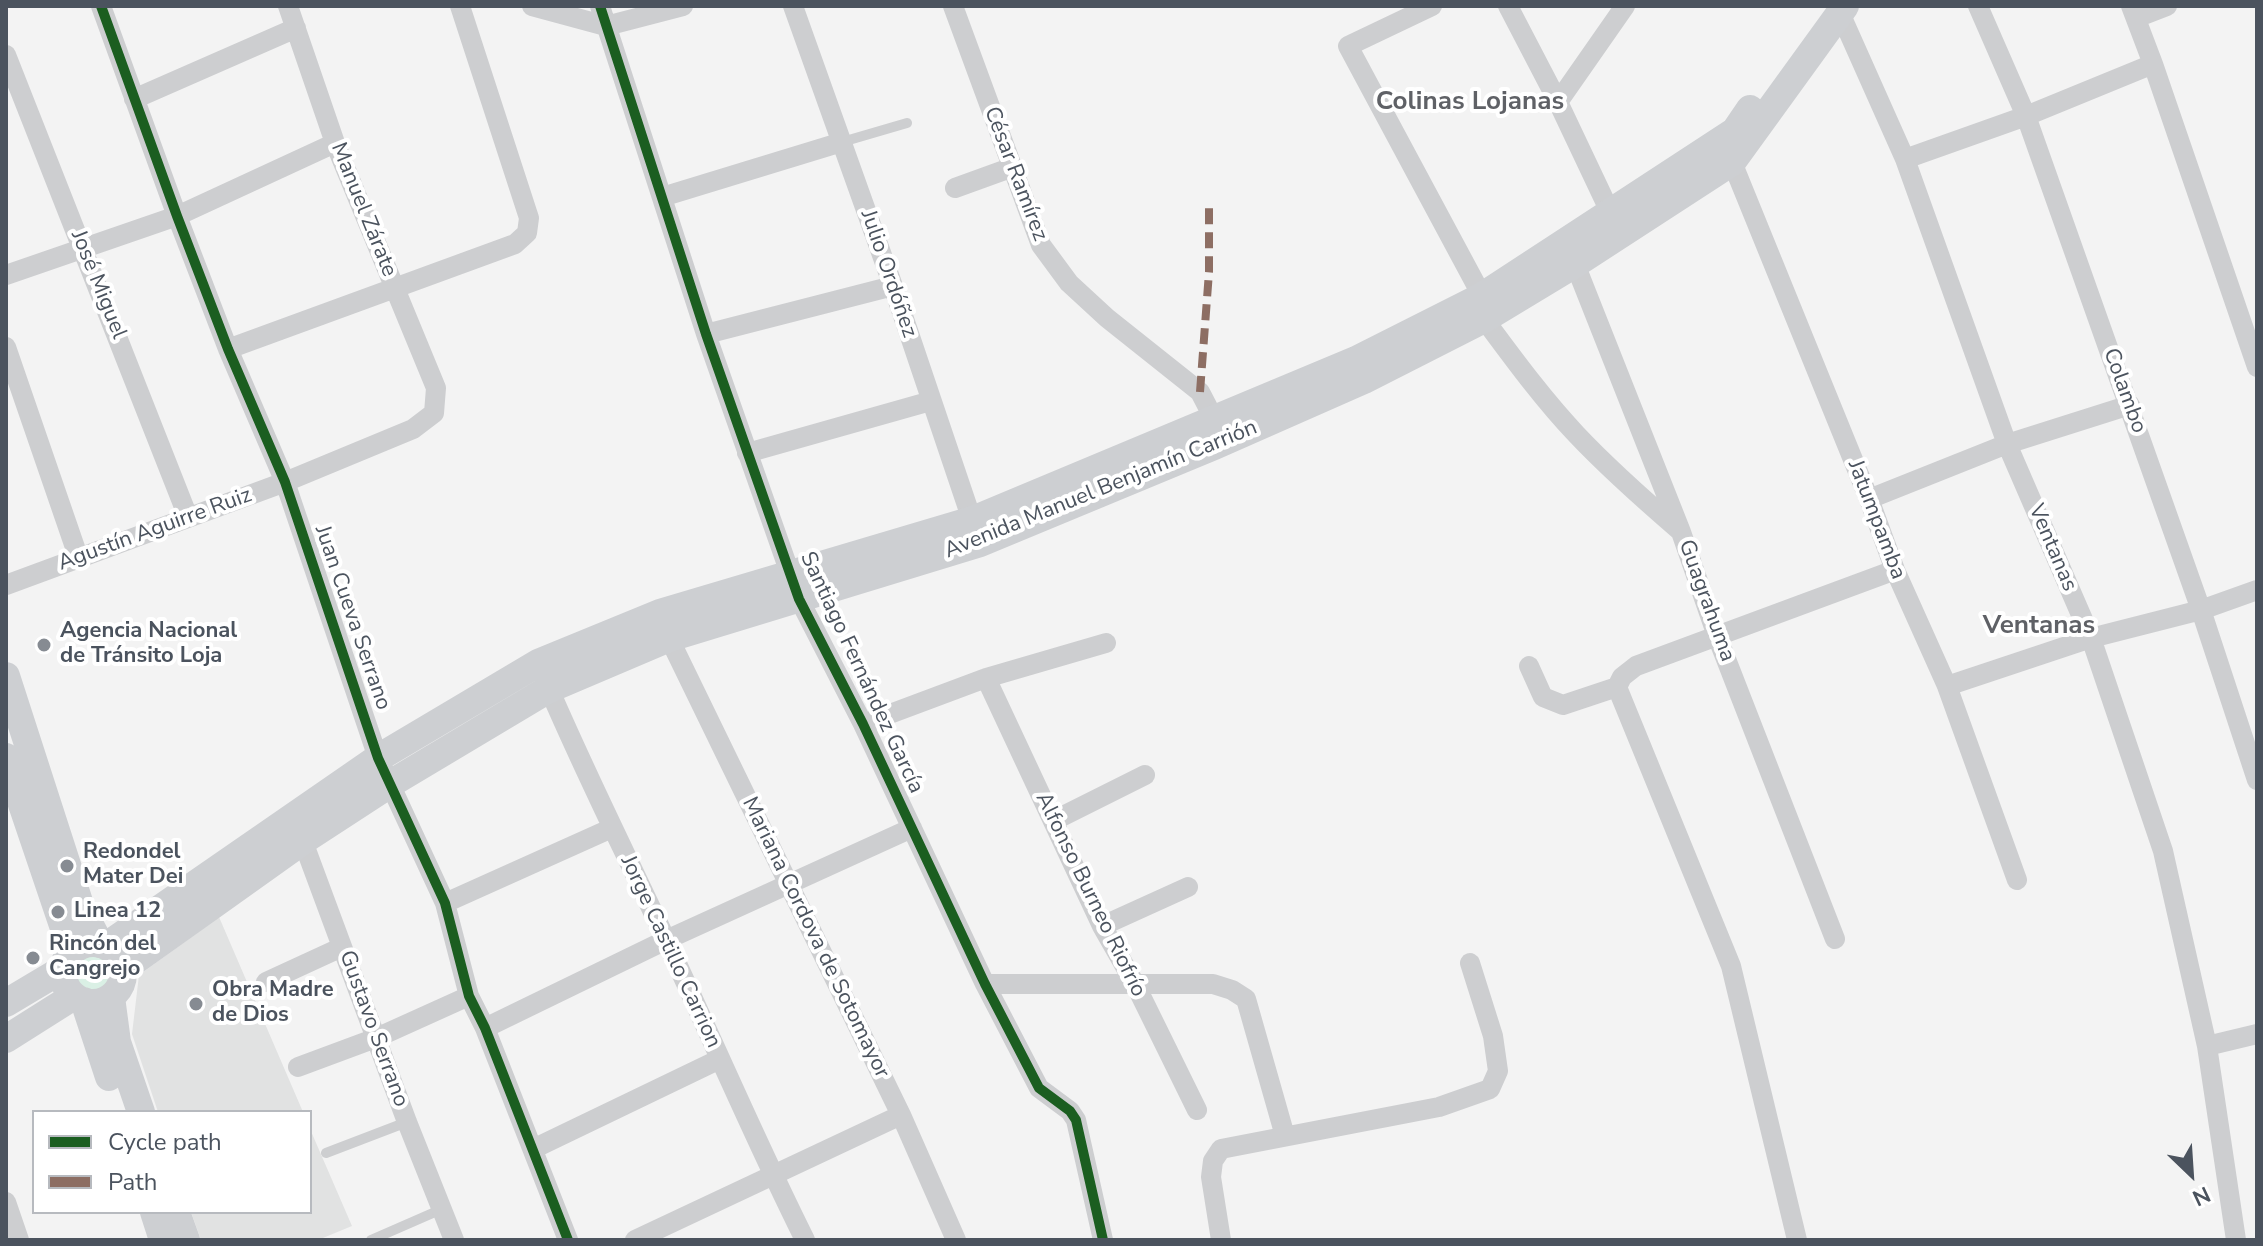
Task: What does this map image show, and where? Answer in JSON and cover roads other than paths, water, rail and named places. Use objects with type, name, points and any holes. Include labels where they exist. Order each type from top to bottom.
[{"type":"main road","name":"Avenida Manuel Benjamín Carrión","points":[[103,945],[299,829],[390,784],[544,676],[669,638],[794,587],[976,531],[1214,446],[1364,380],[1486,310],[1575,264],[1732,162],[1836,8]]},
{"type":"main road","name":"Avenida Manuel Benjamín Carrión","points":[[976,531],[1214,419],[1486,310],[1611,214],[1735,131],[1836,8]]},
{"type":"main road","name":"Avenida Manuel Benjamín Carrión","points":[[123,969],[299,829],[378,758],[544,676],[660,613],[794,587]]},
{"type":"main road","points":[[6,676],[81,908],[103,945]]},
{"type":"main road","points":[[6,757],[68,960],[64,979],[67,988],[90,998],[129,1105]]},
{"type":"main road","points":[[6,1003],[68,960],[81,946],[90,943],[103,945],[114,952],[123,969],[118,989],[90,998],[6,1039]]},
{"type":"main road","points":[[155,1214],[163,1240]]},
{"type":"main road","points":[[177,1214],[186,1240]]},
{"type":"street","name":"Juan Cueva Serrano","points":[[101,6],[228,349],[285,482],[378,758],[445,903],[469,996],[485,1028],[568,1240]]},
{"type":"street","name":"Manuel Zárate","points":[[288,6],[335,143],[436,388],[434,413]]},
{"type":"street","points":[[228,349],[515,244],[527,233],[529,218],[460,6]]},
{"type":"street","points":[[532,6],[606,26],[683,6]]},
{"type":"street","name":"Santiago Fernández García","points":[[600,6],[706,334],[794,587],[863,724],[985,984],[1039,1088],[1070,1111],[1076,1120],[1103,1240]]},
{"type":"street","name":"Julio Ordóñez","points":[[793,6],[976,531]]},
{"type":"street","name":"César Ramírez","points":[[953,6],[1041,245],[1069,283],[1107,318],[1200,392],[1214,419]]},
{"type":"street","points":[[1432,6],[1348,46],[1486,310],[1527,377],[1575,433],[1626,484],[1681,532]]},
{"type":"street","points":[[1508,6],[1611,214]]},
{"type":"street","points":[[1558,102],[1625,6]]},
{"type":"street","name":"Colambo","points":[[1978,6],[2026,116],[2130,405],[2257,780]]},
{"type":"street","points":[[2167,6],[2133,12],[2257,367]]},
{"type":"street","name":"Ventanas","points":[[1836,8],[1905,159],[2007,444],[2091,638],[2163,851],[2207,1046],[2236,1240]]},
{"type":"street","points":[[134,99],[296,28]]},
{"type":"street","name":"José Miguel","points":[[6,55],[188,517]]},
{"type":"street","points":[[1905,159],[2026,116],[2153,64]]},
{"type":"street","points":[[662,197],[842,142]]},
{"type":"street","points":[[6,275],[177,216],[335,143]]},
{"type":"street","name":"Jatumpamba","points":[[1732,162],[1895,570],[1947,686],[2017,880]]},
{"type":"street","points":[[955,188],[1013,167]]},
{"type":"street","name":"Guagrahuma","points":[[1575,264],[1681,532],[1717,636],[1835,939]]},
{"type":"street","points":[[706,334],[893,286]]},
{"type":"street","points":[[6,347],[79,559]]},
{"type":"street","points":[[747,453],[931,401]]},
{"type":"street","points":[[1869,499],[2007,444],[2130,405]]},
{"type":"street","name":"Agustín Aguirre Ruiz","points":[[6,585],[285,482],[413,429],[434,413]]},
{"type":"street","points":[[1529,666],[1543,697],[1563,705],[1617,687],[1625,673],[1636,666],[1895,570]]},
{"type":"street","points":[[1947,686],[2091,638],[2201,610],[2257,590]]},
{"type":"street","name":"Mariana Cordova de Sotomayor","points":[[669,638],[901,1115],[956,1240]]},
{"type":"street","points":[[863,724],[986,678],[1106,643]]},
{"type":"street","name":"Jorge Castillo Carrion","points":[[544,676],[805,1240]]},
{"type":"street","name":"Alfonso Burneo Riofrío","points":[[986,678],[1102,926],[1135,984],[1197,1110]]},
{"type":"street","points":[[1617,687],[1731,966],[1797,1240]]},
{"type":"street","points":[[1053,821],[1145,775]]},
{"type":"street","points":[[445,903],[612,828]]},
{"type":"street","points":[[485,1028],[666,940],[912,828]]},
{"type":"street","name":"Gustavo Serrano","points":[[299,829],[454,1240]]},
{"type":"street","points":[[1102,926],[1188,887]]},
{"type":"street","points":[[266,982],[342,947]]},
{"type":"street","points":[[1221,1240],[1211,1177],[1213,1161],[1221,1149],[1439,1107],[1490,1089],[1498,1071],[1495,1048],[1470,963]]},
{"type":"street","points":[[985,984],[1213,984],[1232,990],[1246,999],[1285,1136]]},
{"type":"street","points":[[298,1067],[376,1038],[469,996]]},
{"type":"street","points":[[2207,1046],[2257,1034]]},
{"type":"street","points":[[533,1149],[720,1059]]},
{"type":"street","points":[[635,1240],[901,1115]]},
{"type":"street","points":[[6,1202],[19,1240]]},
{"type":"lane","points":[[842,142],[907,123]]},
{"type":"lane","points":[[326,1153],[407,1122]]},
{"type":"lane","points":[[371,1240],[442,1209]]},
{"type":"place","name":"Agencia Nacional de Tránsito Loja","points":[[44,645]]},
{"type":"place","name":"Redondel Mater Dei","points":[[67,866]]},
{"type":"place","name":"Linea 12","points":[[58,912]]},
{"type":"place","name":"Rincón del Cangrejo","points":[[33,958]]},
{"type":"place","name":"Obra Madre de Dios","points":[[196,1004]]},
{"type":"district","name":"Colinas Lojanas","points":[[1470,103]]},
{"type":"district","name":"Ventanas","points":[[2039,627]]}]
